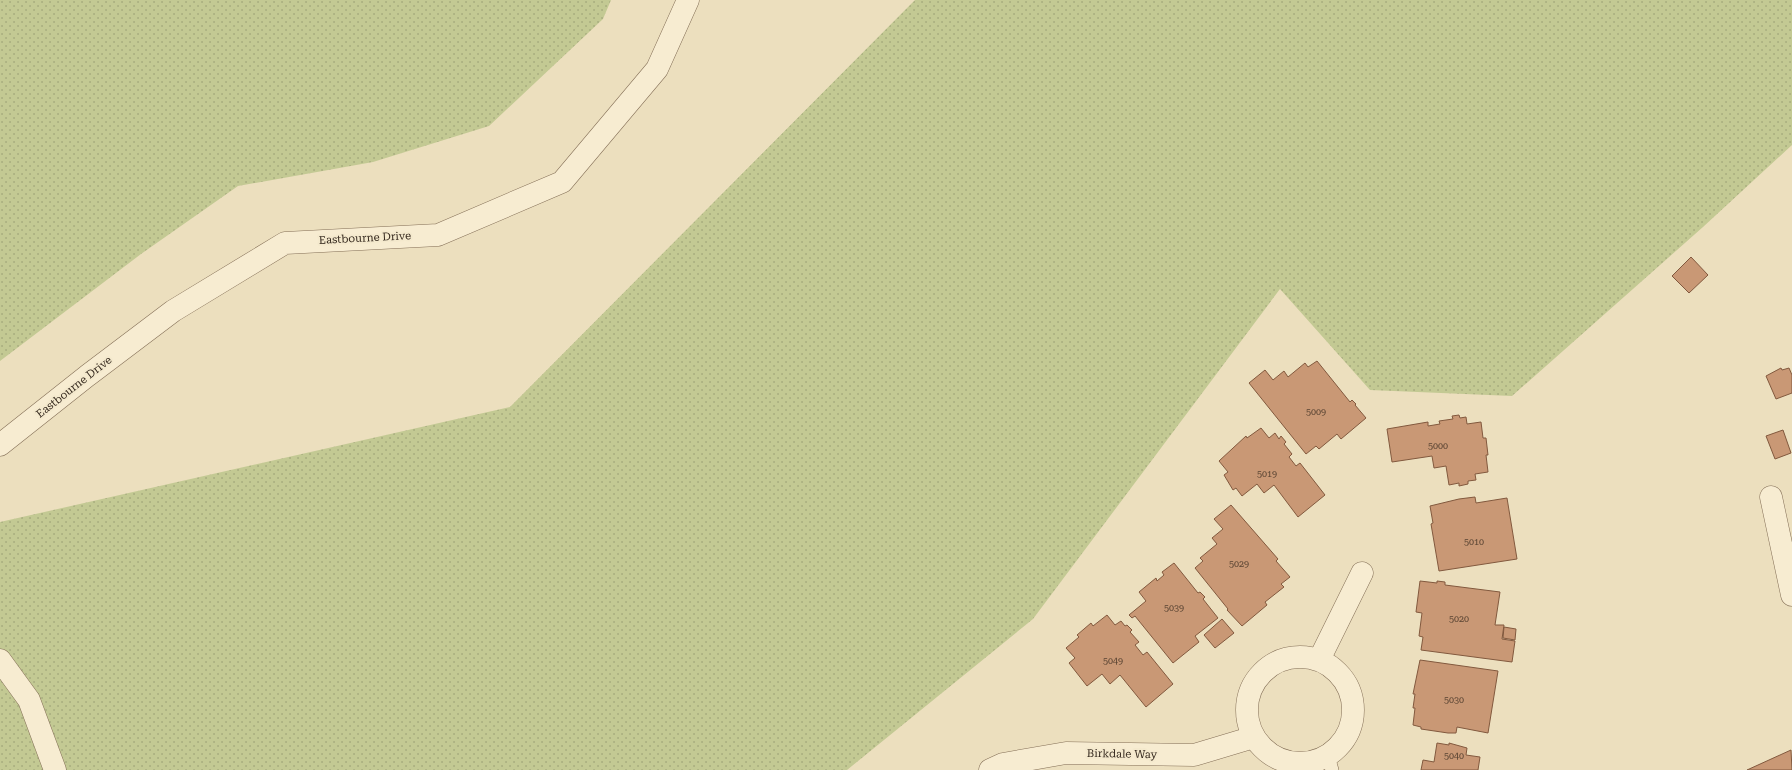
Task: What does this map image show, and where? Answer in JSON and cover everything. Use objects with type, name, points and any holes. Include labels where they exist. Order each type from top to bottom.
[{"type":"street","name":"Eastbourne Drive","points":[[0,445],[87,376],[173,311],[285,243],[438,234],[562,182],[657,69],[688,0]]},
{"type":"street","points":[[1772,497],[1792,595]]},
{"type":"street","points":[[1319,660],[1362,573]]},
{"type":"street","points":[[1303,656],[1319,660],[1331,666],[1341,675],[1348,686],[1354,712],[1352,726],[1330,763],[1315,762],[1301,764],[1287,762],[1274,756],[1263,748],[1254,737],[1248,721],[1247,705],[1251,689],[1260,675],[1272,664],[1287,658],[1303,656]]},
{"type":"street","points":[[0,660],[29,700],[54,770]]},
{"type":"street","name":"Birkdale Way","points":[[990,770],[1003,764],[1066,753],[1194,755],[1254,737]]},
{"type":"green space","points":[[0,0],[611,0],[603,19],[489,126],[373,162],[238,186],[141,254],[0,361]]},
{"type":"green space","points":[[915,0],[1792,0],[1792,145],[1703,227],[1512,396],[1370,390],[1280,289],[1033,619],[847,770],[0,770],[0,522],[510,407]]},
{"type":"building","points":[[1691,257],[1708,275],[1689,293],[1672,276]]},
{"type":"building","points":[[1317,361],[1350,402],[1352,400],[1356,404],[1355,405],[1366,418],[1341,439],[1337,434],[1319,449],[1316,446],[1306,454],[1249,383],[1265,370],[1273,380],[1284,371],[1288,377],[1305,363],[1308,367]]},
{"type":"building","points":[[1781,368],[1782,370],[1789,368],[1792,375],[1792,393],[1776,399],[1766,376]]},
{"type":"building","points":[[1459,415],[1460,418],[1466,417],[1467,424],[1481,422],[1483,438],[1486,438],[1488,472],[1475,474],[1476,480],[1468,481],[1468,484],[1459,486],[1459,483],[1449,485],[1446,466],[1434,468],[1432,456],[1392,462],[1387,429],[1428,422],[1428,426],[1440,424],[1439,421],[1453,419],[1452,416]]},
{"type":"building","points":[[1261,428],[1269,438],[1275,433],[1279,439],[1281,436],[1286,442],[1284,444],[1292,454],[1289,457],[1296,466],[1300,463],[1325,495],[1298,517],[1274,485],[1264,493],[1257,484],[1242,496],[1236,488],[1233,490],[1224,475],[1228,472],[1219,461],[1246,436],[1247,438]]},
{"type":"building","points":[[1783,430],[1791,453],[1775,459],[1766,436]]},
{"type":"building","points":[[1475,497],[1476,503],[1507,498],[1517,559],[1439,571],[1431,524],[1433,523],[1430,506]]},
{"type":"building","points":[[1231,505],[1278,559],[1276,561],[1290,577],[1281,584],[1284,587],[1265,602],[1267,605],[1242,626],[1227,610],[1228,609],[1195,568],[1203,561],[1200,558],[1217,544],[1212,538],[1223,529],[1214,519]]},
{"type":"building","points":[[1174,563],[1198,593],[1200,592],[1205,597],[1203,599],[1218,618],[1195,636],[1199,642],[1173,663],[1135,616],[1132,618],[1129,615],[1146,601],[1139,592],[1156,578],[1157,581],[1164,575],[1162,572]]},
{"type":"building","points":[[1420,581],[1437,583],[1437,581],[1445,582],[1445,585],[1500,592],[1495,625],[1504,625],[1502,639],[1515,641],[1512,662],[1421,650],[1423,637],[1419,636],[1422,613],[1416,612]]},
{"type":"building","points":[[1107,615],[1115,625],[1121,621],[1125,626],[1127,625],[1132,630],[1130,632],[1139,642],[1135,645],[1143,655],[1147,652],[1173,684],[1146,707],[1120,675],[1110,684],[1102,674],[1087,686],[1069,663],[1075,658],[1066,648],[1079,637],[1077,635],[1091,623],[1093,626]]},
{"type":"building","points":[[1222,619],[1234,633],[1215,648],[1204,635]]},
{"type":"building","points":[[1504,627],[1516,629],[1515,640],[1503,638]]},
{"type":"building","points":[[1420,660],[1498,671],[1488,733],[1457,727],[1456,733],[1448,733],[1421,729],[1421,727],[1413,725],[1415,694],[1413,694]]},
{"type":"building","points":[[1437,743],[1449,745],[1449,743],[1467,748],[1466,755],[1480,757],[1478,770],[1421,770],[1423,760],[1434,762]]},
{"type":"building","points":[[1791,750],[1792,770],[1747,770]]}]
